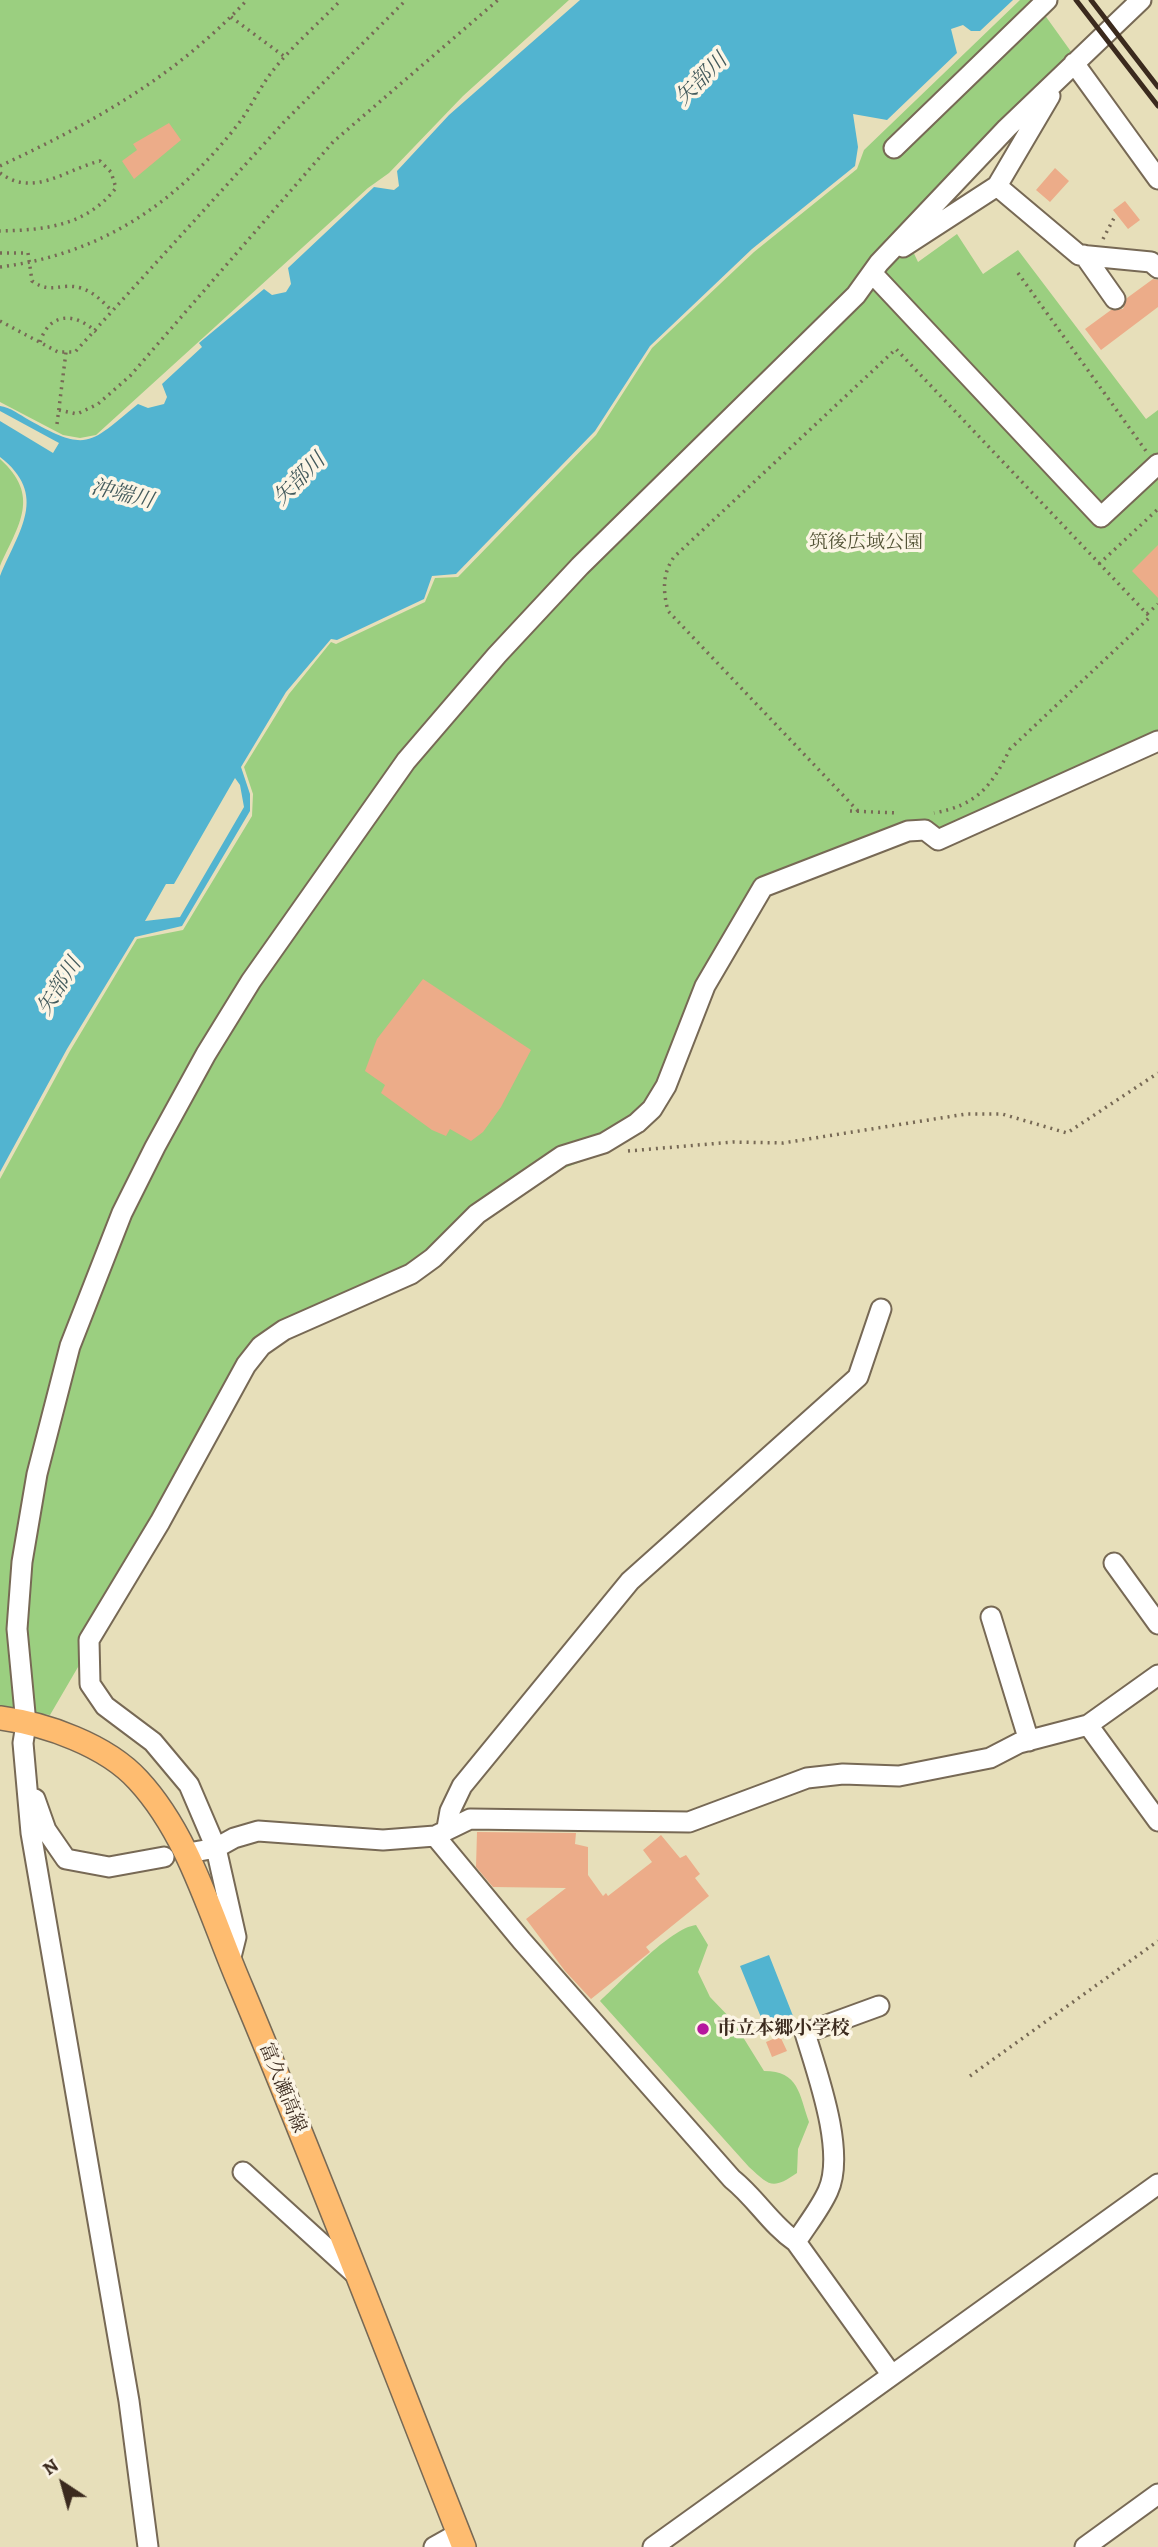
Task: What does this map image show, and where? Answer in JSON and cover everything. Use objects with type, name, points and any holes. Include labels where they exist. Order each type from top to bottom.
[{"type":"main road","name":"富久瀬高線","points":[[2,1718],[25,1733],[97,1751],[127,1768],[176,1833],[462,2540]]},
{"type":"street","points":[[894,148],[1047,0]]},
{"type":"street","points":[[148,2547],[129,2401],[31,1833],[26,1773],[18,1629],[22,1562],[37,1474],[70,1346],[122,1213],[206,1054],[319,880],[406,761],[496,655],[580,566],[856,295],[875,268],[1068,68],[1141,0]]},
{"type":"street","points":[[1068,68],[1158,179]]},
{"type":"street","points":[[875,268],[997,186],[1068,68]]},
{"type":"street","points":[[997,186],[1064,243],[1083,255],[1115,299]]},
{"type":"street","points":[[1083,255],[1152,262],[1158,268]]},
{"type":"street","points":[[875,268],[1101,517],[1152,458]]},
{"type":"street","points":[[230,1961],[236,1937],[216,1848],[189,1785],[153,1742],[105,1706],[90,1684],[89,1640],[160,1521],[223,1403],[261,1346],[312,1316],[411,1274],[477,1214],[562,1156],[604,1143],[637,1124],[652,1110],[666,1086],[705,986],[763,887],[908,831],[925,830],[938,840],[1158,741]]},
{"type":"street","points":[[441,1832],[462,1786],[630,1581],[858,1377],[881,1309]]},
{"type":"street","points":[[1114,1563],[1158,1624]]},
{"type":"street","points":[[992,1617],[1029,1741]]},
{"type":"street","points":[[194,1852],[216,1848],[234,1838],[258,1831],[383,1840],[441,1832],[470,1819],[689,1822],[807,1778],[843,1774],[900,1776],[990,1758],[1029,1741],[1088,1725],[1158,1675]]},
{"type":"street","points":[[1088,1725],[1158,1821]]},
{"type":"street","points":[[26,1773],[46,1830],[66,1858],[110,1867],[164,1857]]},
{"type":"street","points":[[441,1832],[522,1941],[723,2168],[750,2193],[782,2233],[796,2242],[891,2374]]},
{"type":"street","points":[[796,2242],[828,2191],[833,2173],[830,2117],[805,2033],[879,2006]]},
{"type":"street","points":[[243,2172],[354,2273]]},
{"type":"street","points":[[653,2547],[1158,2184]]},
{"type":"street","points":[[1085,2547],[1158,2494]]},
{"type":"street","points":[[435,2547],[462,2540]]},
{"type":"path","points":[[0,166],[73,132],[144,91],[203,44],[247,0]]},
{"type":"path","points":[[0,267],[29,263],[108,237],[143,216],[173,193],[192,177],[240,122],[271,73],[341,0]]},
{"type":"path","points":[[0,321],[58,352],[75,352],[284,122],[406,0]]},
{"type":"path","points":[[59,410],[77,414],[98,404],[130,376],[333,142],[498,0]]},
{"type":"path","points":[[232,17],[285,57]]},
{"type":"path","points":[[0,173],[24,185],[47,181],[100,161],[111,172],[116,188],[108,198],[78,220],[48,229],[0,230]]},
{"type":"path","points":[[0,253],[28,253],[32,281],[45,290],[79,287],[96,295],[113,312]]},
{"type":"path","points":[[1018,273],[1152,458]]},
{"type":"path","points":[[40,342],[44,330],[52,322],[65,317],[77,318],[96,332]]},
{"type":"path","points":[[858,811],[668,611],[664,596],[666,569],[674,557],[896,349],[1150,617],[1010,749],[1000,770],[981,794],[956,808],[924,814]]},
{"type":"path","points":[[57,424],[66,352]]},
{"type":"path","points":[[1099,564],[1158,509]]},
{"type":"path","points":[[1147,614],[1158,604]]},
{"type":"path","points":[[850,811],[911,814]]},
{"type":"path","points":[[604,1143],[635,1153],[733,1142],[783,1143],[966,1114],[1002,1114],[1067,1133],[1158,1073]]},
{"type":"path","points":[[970,2076],[1158,1941]]},
{"type":"green space","points":[[0,0],[569,0],[463,96],[389,173],[368,188],[96,435],[80,438],[63,435],[0,402]]},
{"type":"green space","name":"筑後広域公園","points":[[1020,0],[1034,0],[1072,53],[902,228],[918,262],[957,234],[983,274],[1018,250],[1146,419],[1158,410],[1158,735],[945,832],[920,824],[771,879],[659,1092],[583,1161],[554,1172],[486,1216],[425,1274],[296,1326],[259,1357],[50,1715],[0,1708],[0,1179],[70,1051],[137,939],[183,930],[252,816],[253,794],[244,767],[289,694],[331,642],[336,644],[425,602],[435,578],[458,577],[596,435],[652,348],[754,252],[857,169],[864,150]]},
{"type":"green space","points":[[0,459],[13,472],[23,498],[19,523],[0,566]]},
{"type":"green space","points":[[696,1925],[708,1945],[698,1972],[710,1997],[733,2021],[764,2071],[776,2072],[791,2080],[803,2102],[809,2122],[798,2149],[797,2173],[776,2184],[767,2182],[749,2167],[600,2001],[660,1945],[685,1928]]},
{"type":"water","points":[[580,0],[1013,0],[980,31],[971,31],[963,25],[951,29],[957,53],[887,120],[853,114],[858,147],[855,166],[752,249],[650,346],[595,431],[456,574],[432,576],[424,599],[337,640],[331,639],[286,692],[241,767],[250,794],[250,811],[182,926],[135,937],[67,1049],[0,1172],[0,576],[21,528],[27,499],[15,471],[0,457],[0,421],[53,453],[59,443],[0,411],[0,406],[64,437],[76,440],[98,435],[138,404],[148,408],[164,404],[167,397],[162,384],[202,347],[199,343],[264,289],[272,295],[286,292],[291,284],[288,268],[374,187],[394,190],[399,186],[397,171],[449,115]],"holes":[[[235,778],[240,785],[244,807],[180,917],[145,921],[166,884],[174,884]]]},
{"type":"water","points":[[769,1955],[795,2021],[767,2032],[740,1966]]},
{"type":"building","points":[[169,123],[181,140],[134,179],[122,161],[137,150],[133,144]]},
{"type":"building","points":[[1055,168],[1069,181],[1050,202],[1036,190]]},
{"type":"building","points":[[1125,201],[1140,220],[1128,229],[1113,210]]},
{"type":"building","points":[[1153,279],[1158,280],[1158,307],[1101,350],[1085,329],[1111,310],[1123,309],[1127,298]]},
{"type":"building","points":[[1158,545],[1158,598],[1132,571]]},
{"type":"building","points":[[423,979],[531,1050],[501,1107],[483,1132],[471,1141],[450,1129],[446,1136],[432,1130],[381,1093],[385,1085],[365,1071],[377,1039]]},
{"type":"building","points":[[477,1832],[576,1833],[575,1844],[588,1847],[588,1875],[603,1896],[606,1893],[608,1896],[652,1862],[643,1850],[661,1835],[680,1858],[686,1855],[700,1874],[695,1878],[709,1896],[646,1947],[650,1952],[591,1999],[565,1971],[526,1919],[566,1888],[493,1887],[476,1867]]},
{"type":"building","points":[[780,2036],[787,2051],[772,2057],[766,2042]]},
{"type":"railway","points":[[1076,0],[1158,106]]},
{"type":"railway","points":[[1091,0],[1158,87]]},
{"type":"place","name":"市立本郷小学校","points":[[703,2029]]},
{"type":"water label","name":"矢部川","points":[[702,80]]},
{"type":"water label","name":"矢部川","points":[[300,480]]},
{"type":"water label","name":"沖端川","points":[[122,495]]},
{"type":"water label","name":"矢部川","points":[[60,987]]}]
